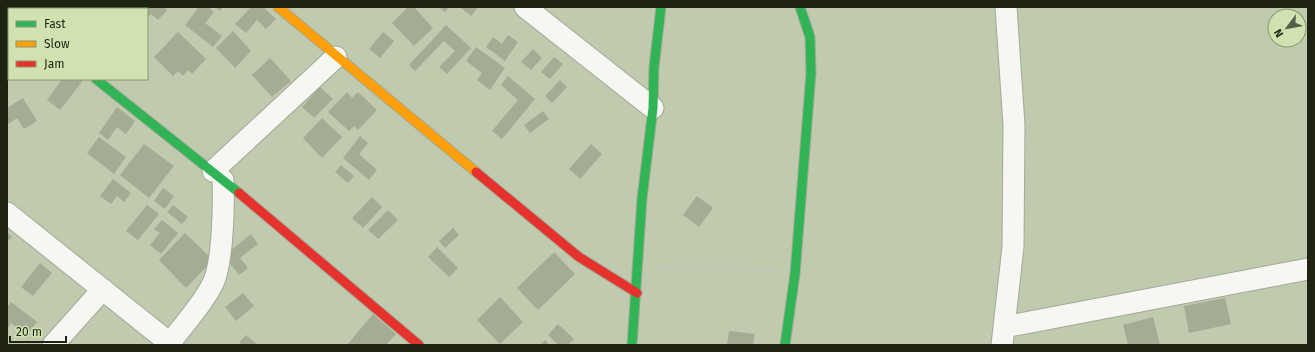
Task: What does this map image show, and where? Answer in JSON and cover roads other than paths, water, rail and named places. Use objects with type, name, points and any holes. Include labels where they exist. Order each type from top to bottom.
[{"type":"street","points":[[278,7],[445,144],[579,257],[637,293]]},
{"type":"street","points":[[525,7],[653,108]]},
{"type":"street","points":[[632,345],[637,293],[642,199],[653,108],[654,67],[661,7]]},
{"type":"street","points":[[785,345],[795,274],[811,73],[810,37],[800,7]]},
{"type":"street","points":[[1006,7],[1014,132],[1013,247],[1003,336],[1308,269]]},
{"type":"street","points":[[7,213],[171,344],[215,280],[221,239],[218,175],[336,56]]},
{"type":"street","points":[[97,80],[218,175],[419,345]]},
{"type":"street","points":[[53,345],[103,290]]}]
